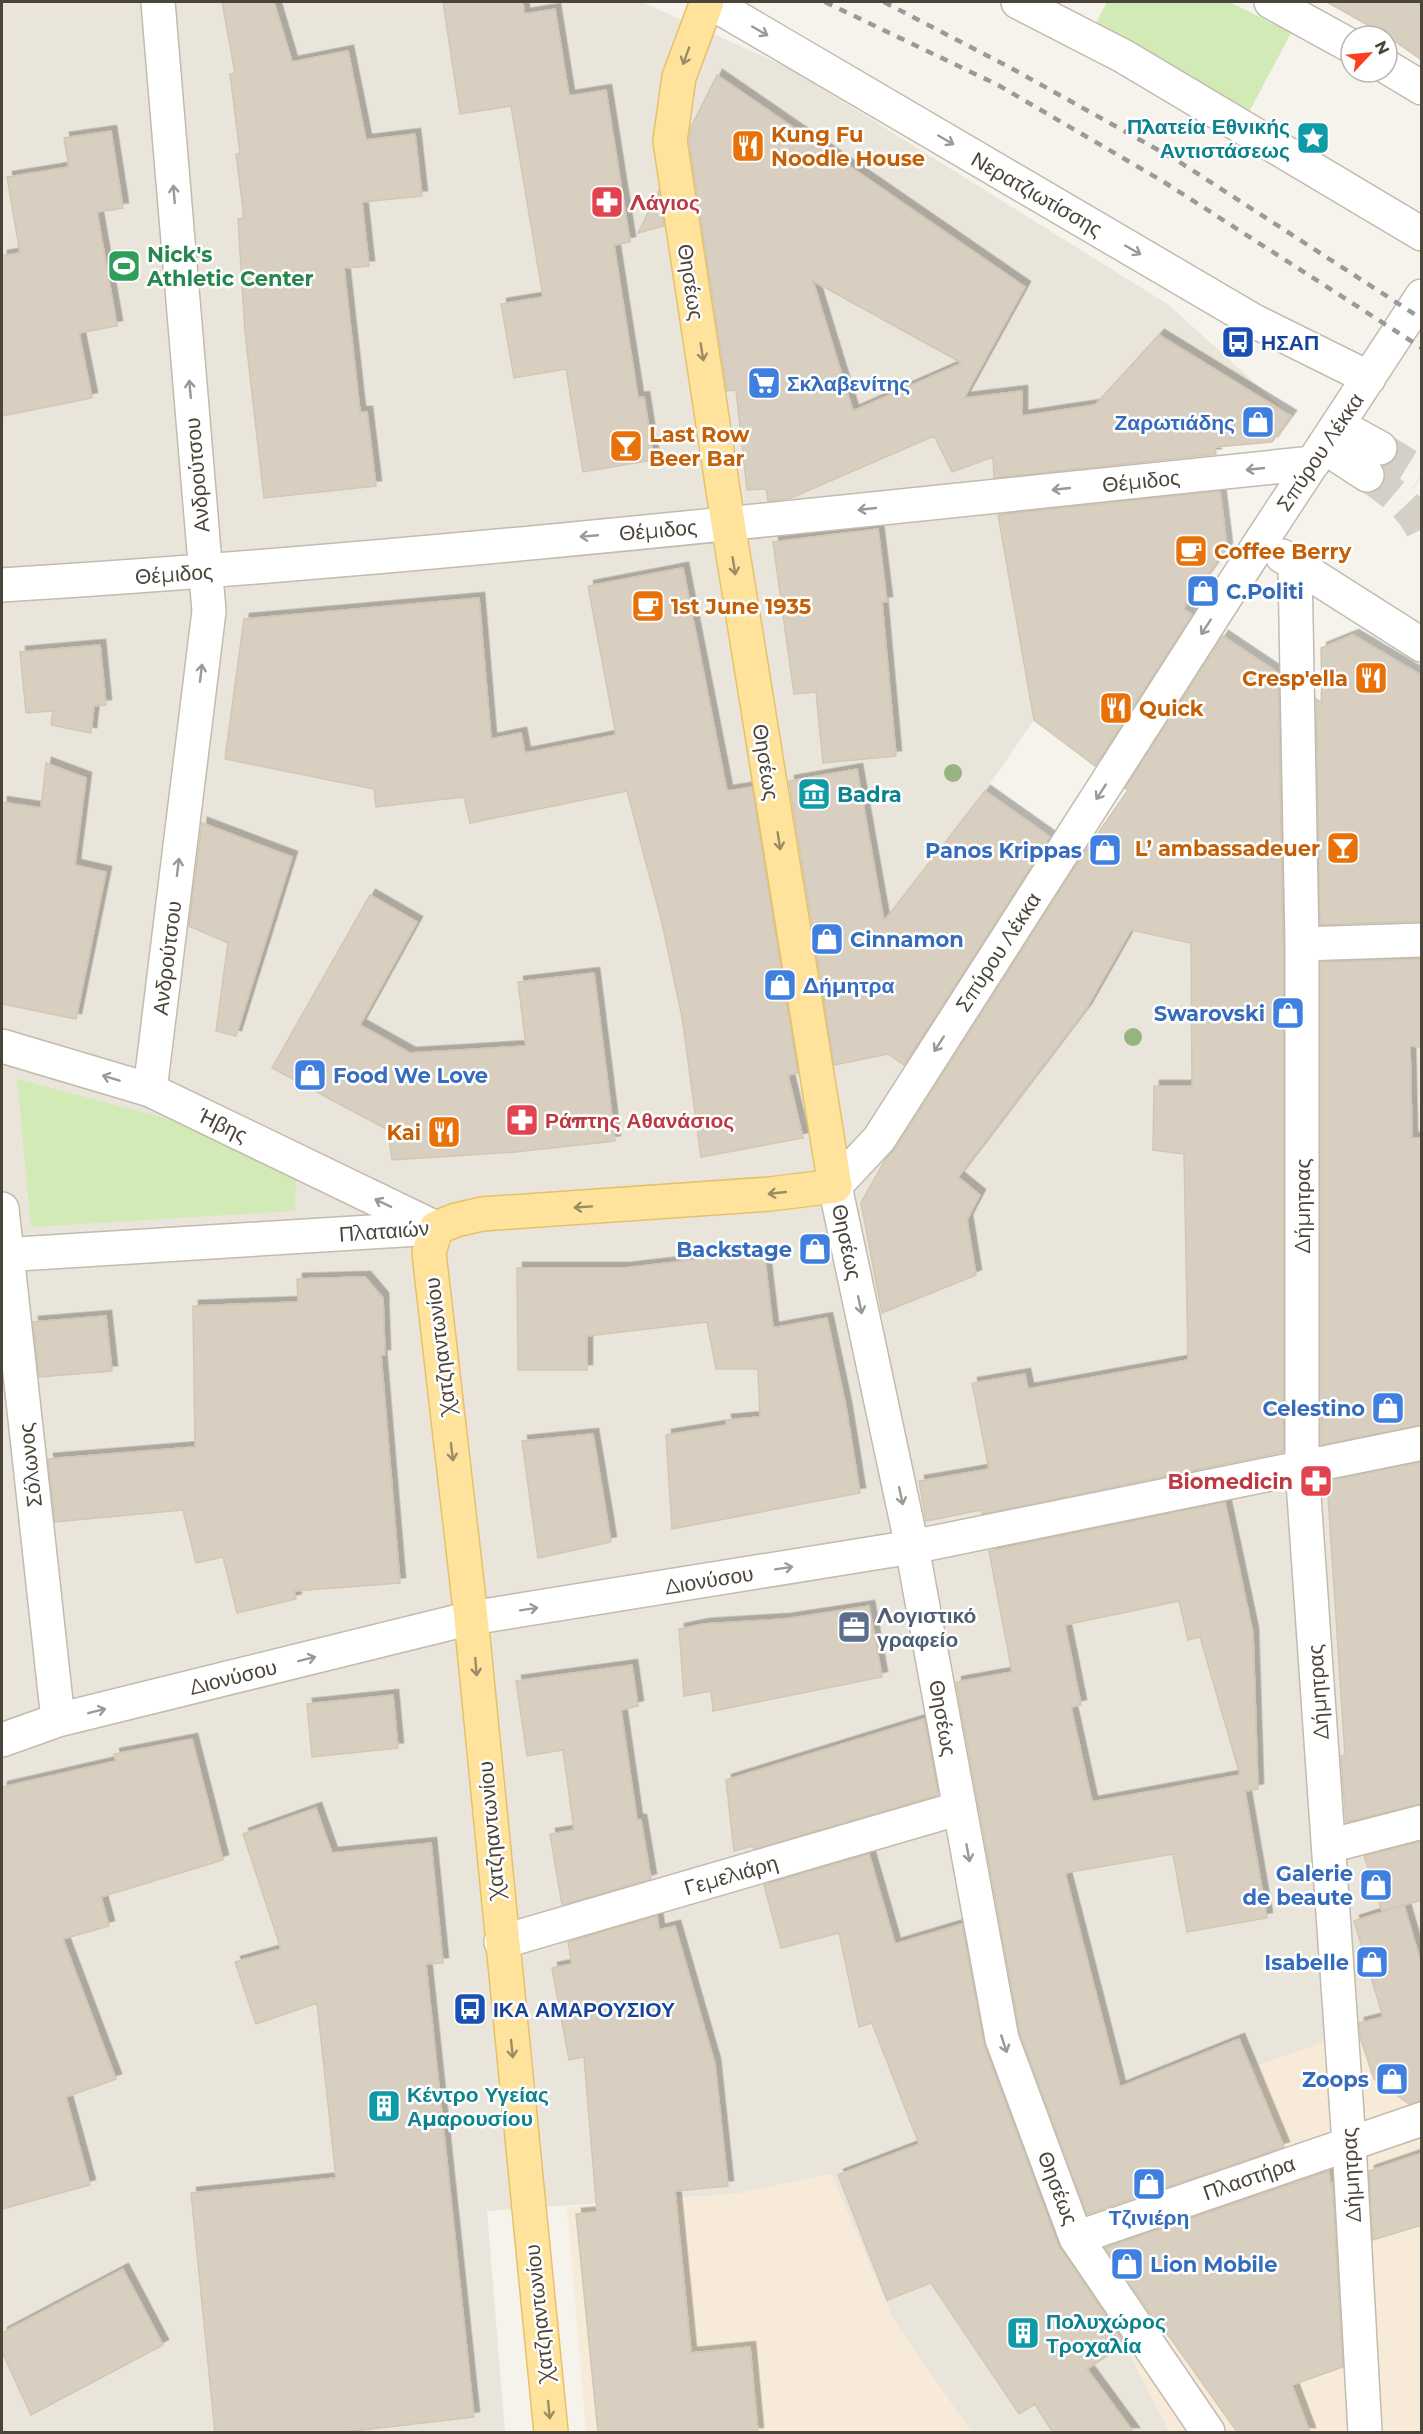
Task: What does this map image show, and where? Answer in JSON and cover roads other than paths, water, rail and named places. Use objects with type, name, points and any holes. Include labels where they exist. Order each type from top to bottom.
[{"type":"main road","name":"Θησέως","points":[[708,2],[679,77],[670,141],[728,523],[835,1186]]},
{"type":"main road","name":"Πλαταιών","points":[[436,1228],[456,1220],[482,1214],[770,1194],[835,1186]]},
{"type":"main road","name":"Χατζηαντωνίου","points":[[436,1228],[429,1253],[471,1618],[551,2433]]},
{"type":"street","name":"Ανδρούτσου","points":[[150,1090],[209,611],[158,2]]},
{"type":"street","name":"Νερατζιωτίσσης","points":[[708,2],[1254,321],[1369,378]]},
{"type":"street","points":[[1018,2],[1123,56],[1422,234]]},
{"type":"street","points":[[1271,2],[1339,39]]},
{"type":"street","points":[[1399,74],[1422,88]]},
{"type":"street","name":"Σπύρου Λέκκα","points":[[835,1186],[879,1139],[1260,543],[1422,296]]},
{"type":"street","name":"Θέμιδος","points":[[2,585],[205,573],[728,523],[1325,445]]},
{"type":"street","points":[[1325,445],[1374,461]]},
{"type":"street","points":[[1260,543],[1422,645]]},
{"type":"street","name":"Δήμητρας","points":[[1295,566],[1302,944],[1302,1467],[1349,2143],[1365,2433]]},
{"type":"street","points":[[1302,944],[1422,940]]},
{"type":"street","name":"Ήβης","points":[[2,1046],[150,1090],[436,1228]]},
{"type":"street","name":"Θησέως","points":[[835,1186],[912,1547],[1002,2039],[1076,2238],[1208,2433]]},
{"type":"street","name":"Σόλωνος","points":[[2,1209],[4,1255],[58,1720]]},
{"type":"street","name":"Πλαταιών","points":[[4,1255],[436,1228]]},
{"type":"street","name":"Διονύσου","points":[[2,1740],[58,1720],[471,1618],[912,1547],[1422,1443]]},
{"type":"street","name":"Γεμελιάρη","points":[[501,1942],[960,1808]]},
{"type":"street","points":[[1329,1846],[1422,1822]]},
{"type":"street","name":"Πλαστήρα","points":[[1076,2238],[1422,2119]]},
{"type":"tunnel","points":[[1380,448],[1422,474]]},
{"type":"tunnel","points":[[1367,475],[1405,505],[1422,529]]},
{"type":"railway","points":[[825,2],[998,85],[1164,182],[1422,348]]},
{"type":"railway","points":[[884,2],[1011,68],[1178,161],[1422,319]]},
{"type":"place","name":"Πλατεία Εθνικής Αντιστάσεως","points":[[1313,138]]},
{"type":"place","name":"Kung Fu Noodle House","points":[[748,146]]},
{"type":"place","name":"Λάγιος","points":[[607,202]]},
{"type":"place","name":"Nick's Athletic Center","points":[[124,266]]},
{"type":"place","name":"ΗΣΑΠ","points":[[1238,342]]},
{"type":"place","name":"Σκλαβενίτης","points":[[764,383]]},
{"type":"place","name":"Ζαρωτιάδης","points":[[1258,422]]},
{"type":"place","name":"Last Row Beer Bar","points":[[626,446]]},
{"type":"place","name":"Coffee Berry","points":[[1191,551]]},
{"type":"place","name":"C.Politi","points":[[1203,591]]},
{"type":"place","name":"1st June 1935","points":[[648,606]]},
{"type":"place","name":"Cresp'ella","points":[[1371,678]]},
{"type":"place","name":"Quick","points":[[1116,708]]},
{"type":"place","name":"Badra","points":[[814,794]]},
{"type":"place","name":"L’ ambassadeuer","points":[[1343,848]]},
{"type":"place","name":"Panos Krippas","points":[[1105,850]]},
{"type":"place","name":"Cinnamon","points":[[827,939]]},
{"type":"place","name":"Δήμητρα","points":[[780,985]]},
{"type":"place","name":"Swarovski","points":[[1288,1013]]},
{"type":"place","name":"Food We Love","points":[[310,1075]]},
{"type":"place","name":"Ράπτης Αθανάσιος","points":[[522,1120]]},
{"type":"place","name":"Kai","points":[[444,1132]]},
{"type":"place","name":"Backstage","points":[[815,1249]]},
{"type":"place","name":"Celestino","points":[[1388,1408]]},
{"type":"place","name":"Biomedicin","points":[[1316,1481]]},
{"type":"place","name":"Λογιστικό γραφείο","points":[[854,1627]]},
{"type":"place","name":"Galerie de beaute","points":[[1376,1885]]},
{"type":"place","name":"Isabelle","points":[[1372,1962]]},
{"type":"place","name":"ΙΚΑ ΑΜΑΡΟΥΣΙΟΥ","points":[[470,2009]]},
{"type":"place","name":"Zoops","points":[[1392,2079]]},
{"type":"place","name":"Κέντρο Υγείας Αμαρουσίου","points":[[384,2106]]},
{"type":"place","name":"Τζινιέρη","points":[[1149,2184]]},
{"type":"place","name":"Lion Mobile","points":[[1127,2264]]},
{"type":"place","name":"Πολυχώρος Τροχαλία","points":[[1023,2333]]}]
